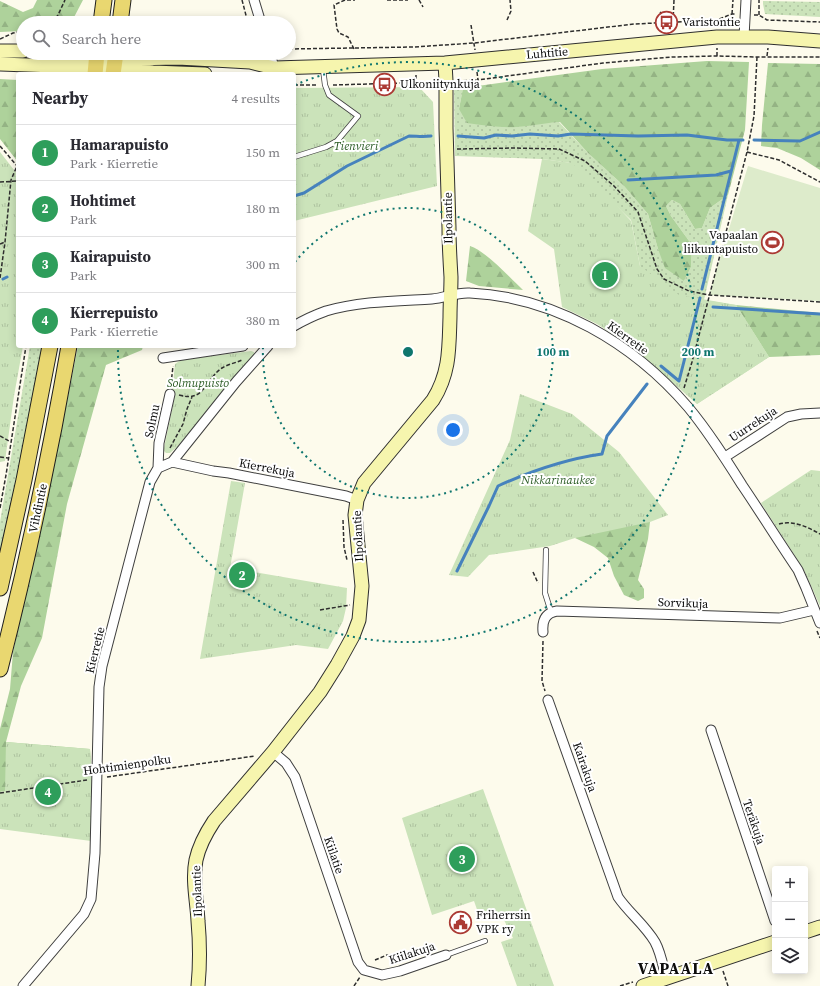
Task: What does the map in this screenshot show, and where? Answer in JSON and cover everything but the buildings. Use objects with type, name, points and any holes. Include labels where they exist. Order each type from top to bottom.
[{"type":"main road","points":[[102,16],[104,0]]},
{"type":"main road","points":[[121,16],[123,0]]},
{"type":"main road","name":"Vihdintie","points":[[0,588],[24,480],[50,348]]},
{"type":"main road","name":"Vihdintie","points":[[0,669],[25,568],[69,348]]},
{"type":"street","points":[[254,0],[259,16]]},
{"type":"street","points":[[744,36],[746,0]]},
{"type":"street","name":"Luhtitie","points":[[222,60],[250,62],[274,68],[445,63],[717,36],[820,40]]},
{"type":"street","points":[[0,51],[16,51]]},
{"type":"street","name":"Luhtitie","points":[[115,64],[167,60]]},
{"type":"street","points":[[272,60],[274,68]]},
{"type":"street","points":[[0,64],[96,62],[115,64],[153,72]]},
{"type":"street","name":"Ilpolantie","points":[[198,986],[199,929],[195,873],[196,859],[200,846],[214,821],[273,752],[320,692],[353,636],[359,620],[362,586],[357,548],[355,515],[357,500],[364,484],[433,400],[445,377],[449,353],[450,296],[447,149],[441,84],[445,63]]},
{"type":"street","name":"Luhtitie","points":[[261,72],[274,68]]},
{"type":"street","name":"Kierretie","points":[[296,325],[324,312],[344,307],[391,301],[436,299],[463,293],[498,296],[551,309],[578,320],[602,333],[652,371],[678,396],[701,424],[725,457],[798,570],[814,610],[817,625]]},
{"type":"street","points":[[168,357],[229,348]]},
{"type":"street","points":[[159,465],[172,462],[261,348]]},
{"type":"street","name":"Solmu","points":[[159,465],[159,443],[170,393]]},
{"type":"street","name":"Uurrekuja","points":[[725,457],[787,417],[801,414],[820,413]]},
{"type":"street","name":"Kierrekuja","points":[[172,462],[346,496],[357,500]]},
{"type":"street","name":"Kierretie","points":[[23,986],[84,914],[91,899],[95,853],[99,687],[102,666],[150,482],[159,465]]},
{"type":"street","name":"Sorvikuja","points":[[551,612],[780,618],[814,610]]},
{"type":"street","points":[[543,632],[542,625],[544,619],[551,612]]},
{"type":"street","name":"Kairakuja","points":[[548,700],[618,897],[624,906],[643,925],[656,943],[666,978]]},
{"type":"street","name":"Teräkuja","points":[[711,730],[772,912]]},
{"type":"street","name":"Kiilatie","points":[[273,752],[286,763],[295,777],[358,962],[364,970]]},
{"type":"street","points":[[808,931],[820,927]]},
{"type":"street","points":[[643,986],[772,943]]},
{"type":"street","name":"Kiilakuja","points":[[364,970],[382,976],[446,955]]},
{"type":"lane","points":[[296,156],[326,147],[336,141],[358,116],[329,95],[325,85],[323,67]]},
{"type":"lane","points":[[546,550],[545,593],[551,612]]},
{"type":"lane","points":[[446,955],[485,941]]},
{"type":"path","points":[[57,16],[65,0]]},
{"type":"path","points":[[242,0],[246,16]]},
{"type":"path","points":[[354,49],[348,37],[339,33],[337,29],[334,5],[345,0],[355,0]]},
{"type":"path","points":[[387,0],[408,0]]},
{"type":"path","points":[[419,0],[423,7]]},
{"type":"path","points":[[507,20],[511,11],[510,0]]},
{"type":"path","points":[[673,22],[674,0]]},
{"type":"path","points":[[732,14],[733,0]]},
{"type":"path","points":[[759,0],[759,15]]},
{"type":"path","points":[[660,12],[670,22]]},
{"type":"path","points":[[296,49],[414,48],[474,43],[634,24],[717,20],[732,14],[759,15],[767,20],[820,22]]},
{"type":"path","points":[[471,25],[474,43]]},
{"type":"path","points":[[0,39],[16,32]]},
{"type":"path","points":[[296,84],[325,85],[432,82],[441,84],[604,63],[672,57],[820,57]]},
{"type":"path","points":[[678,396],[682,392],[692,362],[747,152],[754,116],[757,57]]},
{"type":"path","points":[[432,82],[441,84]]},
{"type":"path","points":[[0,146],[16,166]]},
{"type":"path","points":[[447,149],[559,149],[585,161],[614,186],[638,212],[656,269],[664,279],[689,291],[709,295],[820,302]]},
{"type":"path","points":[[747,152],[779,160],[820,182]]},
{"type":"path","points":[[0,278],[11,180],[16,169]]},
{"type":"path","points":[[0,182],[16,181]]},
{"type":"path","points":[[0,244],[5,242]]},
{"type":"path","points":[[0,508],[26,348]]},
{"type":"path","points":[[170,393],[187,398],[198,395],[214,374],[223,367],[241,361],[260,348]]},
{"type":"path","name":"Solmu","points":[[168,357],[174,367],[170,393]]},
{"type":"path","points":[[159,465],[177,437],[192,397]]},
{"type":"path","points":[[0,436],[11,442]]},
{"type":"path","points":[[0,457],[9,458]]},
{"type":"path","points":[[344,518],[344,547],[347,561]]},
{"type":"path","points":[[769,526],[787,521],[806,527],[820,534]]},
{"type":"path","points":[[320,610],[353,604],[352,609]]},
{"type":"path","points":[[817,625],[820,638]]},
{"type":"path","points":[[543,632],[542,681],[548,700]]},
{"type":"path","name":"Hohtimienpolku","points":[[0,793],[257,755],[254,761]]},
{"type":"path","points":[[374,960],[387,955],[403,962],[406,969]]},
{"type":"path","points":[[719,960],[728,986]]},
{"type":"green space","points":[[37,0],[83,0],[75,16],[16,16],[16,31],[0,32],[0,1],[23,12],[33,8]]},
{"type":"green space","points":[[763,1],[820,2],[820,17],[765,14]]},
{"type":"green space","points":[[707,61],[749,62],[745,130],[728,195],[710,208],[702,228],[695,229],[680,204],[672,200],[666,206],[671,216],[692,245],[691,267],[684,281],[665,268],[648,214],[624,186],[588,153],[560,122],[516,127],[467,123],[459,109],[463,88],[602,69]]},
{"type":"green space","points":[[768,63],[820,64],[820,170],[801,158],[777,148],[761,146]]},
{"type":"green space","points":[[0,79],[16,80],[16,159],[0,139]]},
{"type":"green space","name":"Tienvieri","points":[[419,87],[433,102],[437,186],[296,221],[296,88]]},
{"type":"green space","points":[[454,88],[463,88],[459,109],[544,123],[559,122],[588,153],[624,186],[648,214],[658,249],[684,281],[691,267],[692,245],[671,216],[666,206],[672,200],[680,204],[695,229],[702,228],[710,208],[728,195],[704,300],[736,305],[769,357],[697,404],[640,266],[631,220],[571,163],[542,159],[455,156]]},
{"type":"green space","points":[[0,152],[16,172],[16,348],[23,348],[5,461],[0,462]]},
{"type":"green space","points":[[542,159],[572,163],[603,191],[631,221],[640,266],[679,295],[736,305],[769,357],[697,404],[631,346],[597,324],[562,307],[554,249],[528,231]]},
{"type":"green space","name":"Vapaalan liikuntapuisto","points":[[748,166],[820,188],[820,301],[709,295]]},
{"type":"green space","points":[[470,246],[483,253],[523,290],[479,286],[466,281]]},
{"type":"green space","points":[[736,305],[820,313],[820,355],[769,357]]},
{"type":"green space","points":[[30,348],[44,348],[31,416],[0,558],[0,522]]},
{"type":"green space","points":[[78,348],[142,348],[142,350],[106,365],[67,504],[42,638],[21,686],[6,742],[90,749],[92,775],[0,792],[0,729],[10,689],[13,652],[53,471]]},
{"type":"green space","name":"Solmupuisto","points":[[251,351],[254,352],[254,355],[177,447],[170,453],[166,453],[164,448],[175,395],[172,393],[175,364],[181,360]]},
{"type":"green space","name":"Nikkarinaukee","points":[[520,394],[572,414],[619,452],[668,515],[650,522],[575,538],[550,546],[489,555],[468,577],[449,575],[510,440]]},
{"type":"green space","points":[[811,470],[820,471],[820,606],[804,570],[761,503]]},
{"type":"green space","points":[[231,481],[245,483],[230,568],[347,588],[346,608],[343,621],[328,649],[296,645],[200,659]]},
{"type":"green space","points":[[631,487],[650,522],[648,539],[638,580],[644,589],[644,598],[638,601],[624,595],[614,576],[608,558],[594,547],[575,538]]},
{"type":"green space","points":[[6,742],[90,749],[93,795],[91,841],[0,829],[0,792],[5,791]]},
{"type":"green space","points":[[483,789],[554,986],[517,986],[501,942],[513,938],[500,912],[480,918],[474,901],[432,915],[402,818]]},
{"type":"waterway","points":[[754,140],[800,141],[820,132]]},
{"type":"waterway","points":[[458,136],[484,138],[496,135],[512,136],[530,134],[558,136],[571,134],[638,136],[687,135],[727,140],[743,140]]},
{"type":"waterway","points":[[296,195],[304,193],[347,166],[409,136],[431,136]]},
{"type":"waterway","points":[[702,289],[739,140]]},
{"type":"waterway","points":[[628,180],[716,175],[731,171]]},
{"type":"waterway","points":[[3,279],[7,277]]},
{"type":"waterway","points":[[661,366],[679,381],[700,298]]},
{"type":"waterway","points":[[713,307],[820,314]]},
{"type":"waterway","points":[[457,571],[498,486],[549,466],[602,454],[607,436],[647,384]]},
{"type":"place","name":"Varistontie","points":[[666,22]]},
{"type":"place","name":"Ulkoniitynkuja","points":[[385,84]]},
{"type":"place","name":"Vapaalan liikuntapuisto","points":[[773,242]]},
{"type":"place","name":"Hamarapuisto","points":[[605,275]]},
{"type":"place","name":"Hohtimet","points":[[242,575]]},
{"type":"place","name":"Kierrepuisto","points":[[48,792]]},
{"type":"place","name":"Kairapuisto","points":[[462,859]]},
{"type":"place","name":"Friherrsin VPK ry","points":[[461,922]]},
{"type":"district","name":"VAPAALA","points":[[676,968]]}]
